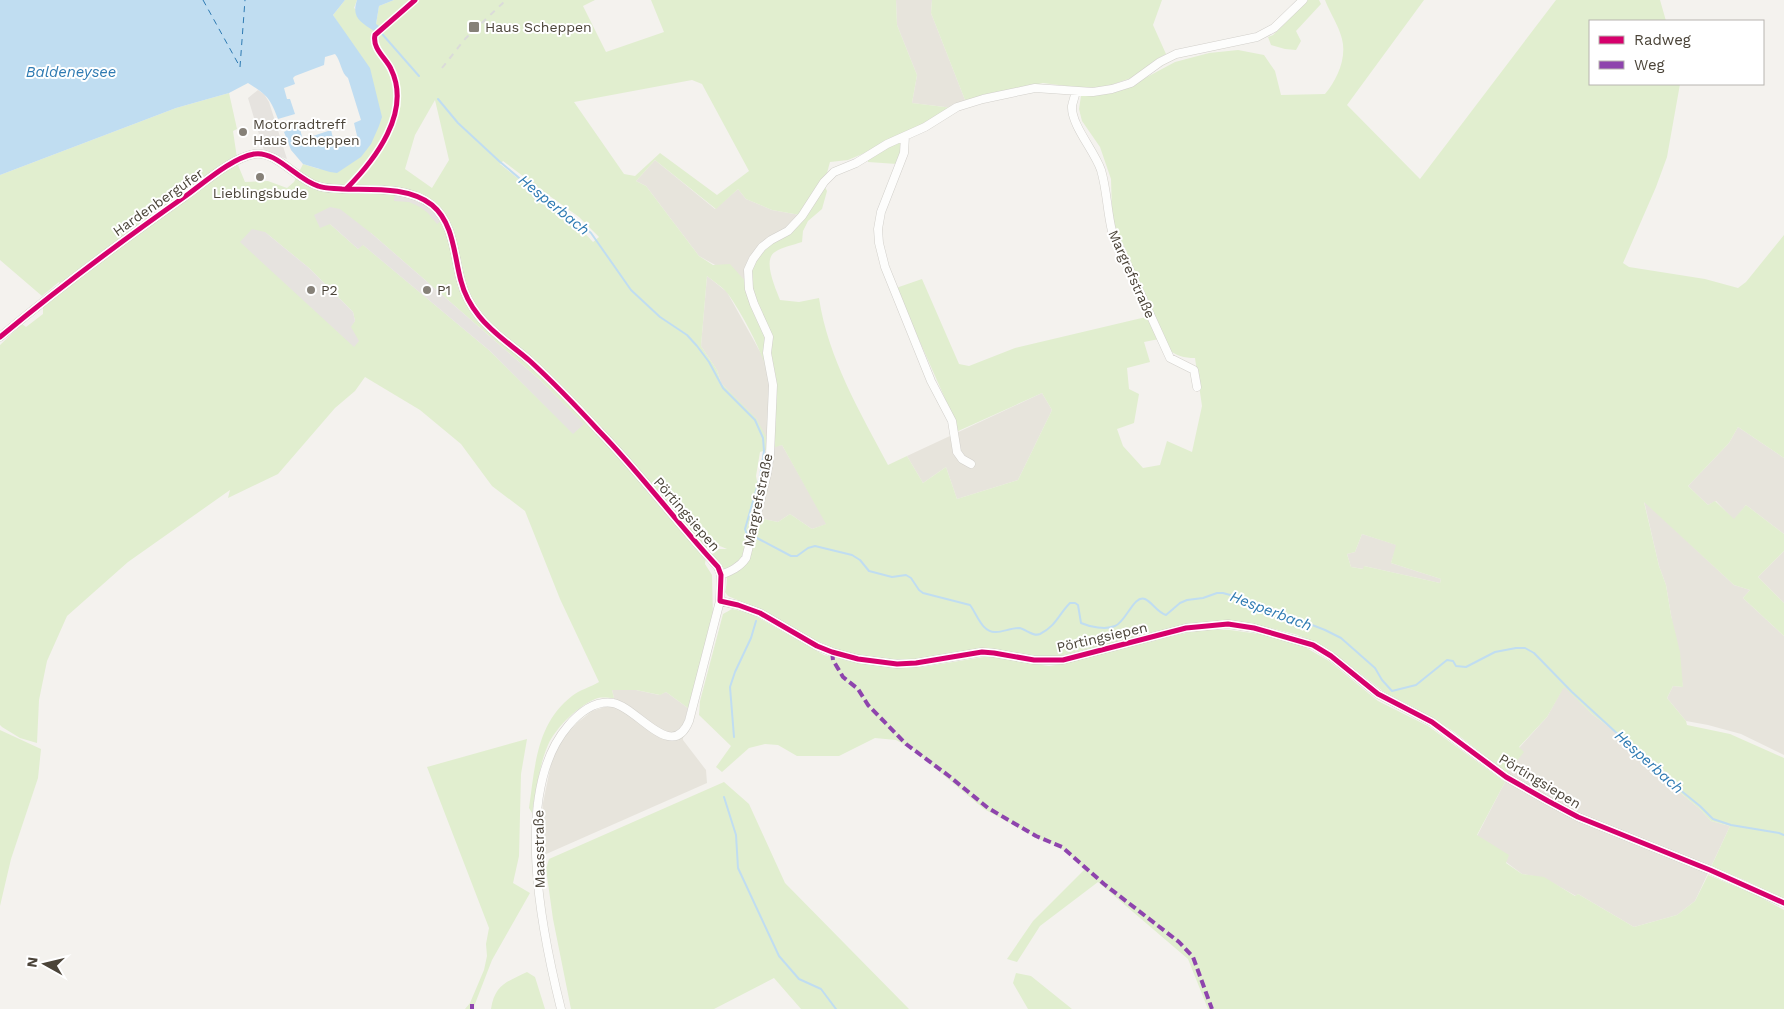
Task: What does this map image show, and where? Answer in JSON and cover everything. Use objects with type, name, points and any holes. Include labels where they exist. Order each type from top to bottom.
[{"type":"street","name":"Margrefstraße","points":[[721,575],[733,570],[744,561],[769,461],[774,385],[767,353],[768,332],[749,289],[748,270],[752,259],[762,247],[770,240],[788,231],[802,216],[824,182],[834,172],[856,163],[957,108],[1035,88],[1093,92],[1112,89],[1131,83],[1160,62],[1176,54],[1258,37],[1274,28],[1303,0]]},
{"type":"street","name":"Margrefstraße","points":[[1076,91],[1072,107],[1074,118],[1093,151],[1100,169],[1106,192],[1108,215],[1112,231],[1170,358],[1194,370],[1197,387]]},
{"type":"street","points":[[905,136],[904,153],[881,212],[878,229],[879,244],[885,266],[931,381],[952,421],[957,452],[962,459],[971,464]]},
{"type":"street","name":"Hardenbergufer","points":[[0,337],[72,278],[230,165],[244,157],[264,154],[283,164],[312,184],[324,188],[346,189]]},
{"type":"street","name":"Pörtingsiepen","points":[[346,189],[404,192],[417,195],[434,207],[444,219],[450,235],[462,284],[479,316],[494,333],[530,362],[601,432],[718,567],[721,575]]},
{"type":"street","points":[[720,601],[721,575]]},
{"type":"street","name":"Pörtingsiepen","points":[[720,601],[760,613],[817,646],[832,652],[858,659],[897,664],[916,663],[982,652],[1034,660],[1063,660],[1204,625],[1228,624],[1293,638],[1313,645],[1331,656],[1378,694],[1432,722],[1506,777],[1548,801],[1578,817],[1717,873],[1784,903]]},
{"type":"street","name":"Maasstraße","points":[[561,1009],[551,968],[543,916],[536,846],[536,820],[540,791],[551,753],[558,738],[578,715],[590,707],[602,703],[613,703],[623,707],[659,732],[668,736],[675,737],[683,733],[690,721],[720,601]]},
{"type":"shaded area","points":[[896,0],[932,0],[931,13],[965,100],[953,108],[912,103],[917,75],[897,25]]},
{"type":"shaded area","points":[[258,90],[264,94],[269,102],[287,159],[264,151],[248,98]]},
{"type":"shaded area","points":[[655,160],[715,209],[738,189],[746,199],[772,210],[800,215],[746,282],[699,256],[646,186],[636,181]]},
{"type":"shaded area","points":[[395,192],[417,195],[444,219],[437,224],[420,207],[409,202],[394,201]]},
{"type":"shaded area","name":"P1","points":[[330,207],[340,209],[371,233],[540,380],[584,424],[573,434],[490,351],[363,245],[358,249],[330,224],[320,228],[314,215]]},
{"type":"shaded area","name":"P2","points":[[252,229],[265,232],[309,268],[353,312],[355,321],[351,327],[359,341],[354,347],[240,242]]},
{"type":"shaded area","points":[[707,276],[727,292],[763,357],[771,386],[767,439],[737,400],[721,383],[717,370],[701,346]]},
{"type":"shaded area","points":[[1042,393],[1052,410],[1018,480],[957,499],[946,467],[923,483],[907,456]]},
{"type":"shaded area","points":[[1738,427],[1784,458],[1784,534],[1746,505],[1734,520],[1716,501],[1708,505],[1688,486],[1729,443]]},
{"type":"shaded area","points":[[782,445],[827,524],[812,529],[790,514],[778,522],[758,518],[773,447]]},
{"type":"shaded area","points":[[1644,501],[1734,585],[1750,590],[1743,598],[1784,636],[1784,755],[1741,734],[1686,721],[1667,698],[1673,686],[1683,687],[1666,585],[1659,566]]},
{"type":"shaded area","points":[[1362,534],[1397,545],[1391,563],[1441,579],[1440,583],[1364,566],[1364,569],[1351,567],[1347,554],[1355,552]]},
{"type":"shaded area","points":[[1784,551],[1784,603],[1758,577]]},
{"type":"shaded area","points":[[1564,686],[1592,714],[1652,765],[1711,821],[1730,826],[1695,901],[1677,915],[1634,927],[1578,894],[1576,896],[1544,878],[1522,874],[1477,836],[1505,782],[1507,773],[1523,752],[1519,748],[1547,717]]},
{"type":"shaded area","points":[[612,690],[636,690],[659,695],[666,692],[688,708],[683,726],[683,740],[706,770],[707,783],[544,855],[540,829],[543,803],[551,764],[559,743],[577,723],[592,711],[613,707],[614,698]]},
{"type":"green space","points":[[345,0],[357,0],[354,8],[376,24],[379,6],[394,0],[595,0],[583,6],[606,52],[664,32],[651,0],[896,0],[897,25],[917,75],[912,103],[953,108],[923,125],[900,134],[902,148],[897,164],[868,162],[867,152],[848,160],[830,162],[827,173],[800,215],[772,210],[746,199],[738,189],[716,209],[655,160],[636,181],[646,186],[699,256],[713,265],[730,264],[746,282],[765,247],[791,231],[825,187],[827,191],[822,209],[808,221],[803,231],[802,242],[781,249],[771,256],[771,275],[780,300],[799,302],[819,298],[823,320],[837,363],[856,405],[888,465],[907,456],[923,483],[946,467],[957,499],[1018,480],[1052,410],[1042,393],[956,432],[955,421],[896,288],[922,279],[959,364],[969,366],[1015,348],[1146,317],[1150,320],[1159,339],[1144,342],[1150,362],[1127,368],[1129,389],[1139,394],[1134,423],[1117,429],[1123,446],[1143,468],[1160,465],[1167,441],[1192,452],[1202,406],[1195,358],[1180,356],[1167,348],[1116,233],[1112,212],[1111,179],[1100,147],[1082,121],[1079,109],[1081,96],[1109,93],[1134,84],[1175,62],[1209,53],[1238,50],[1264,55],[1275,71],[1281,95],[1325,94],[1340,68],[1343,46],[1339,29],[1325,0],[1424,0],[1347,105],[1420,179],[1556,0],[1660,0],[1666,20],[1589,20],[1589,85],[1680,85],[1667,157],[1623,263],[1629,267],[1705,279],[1738,288],[1746,282],[1784,235],[1784,458],[1738,427],[1729,443],[1688,486],[1708,505],[1715,501],[1734,519],[1746,505],[1784,534],[1784,551],[1758,577],[1784,603],[1784,636],[1743,598],[1750,590],[1734,585],[1644,502],[1659,566],[1666,585],[1680,652],[1683,687],[1673,686],[1667,698],[1686,721],[1687,725],[1730,734],[1784,758],[1784,899],[1711,867],[1730,826],[1711,821],[1652,765],[1592,714],[1564,687],[1547,717],[1519,747],[1524,752],[1507,773],[1453,731],[1384,692],[1339,657],[1317,643],[1295,634],[1229,621],[1204,622],[1060,656],[1038,657],[997,650],[914,660],[858,655],[835,649],[815,640],[768,613],[728,596],[725,592],[727,575],[712,554],[716,549],[727,549],[708,541],[705,564],[712,575],[713,616],[688,708],[666,692],[660,695],[636,690],[612,690],[614,698],[598,698],[584,705],[563,724],[548,745],[540,770],[532,813],[529,808],[539,747],[544,733],[560,707],[578,692],[599,682],[560,599],[525,511],[492,486],[461,444],[420,410],[365,377],[355,391],[335,408],[278,474],[228,498],[230,490],[128,562],[67,616],[47,661],[39,700],[37,743],[20,738],[0,725],[0,345],[22,324],[26,327],[43,314],[43,307],[64,290],[59,282],[42,296],[0,260],[0,175],[176,108],[229,93],[237,129],[233,131],[238,165],[245,182],[268,181],[287,188],[294,182],[303,164],[319,169],[371,144],[340,26],[333,15]],"holes":[[[692,80],[702,84],[749,171],[717,195],[660,153],[635,176],[624,174],[574,102]],[[435,100],[449,160],[432,188],[405,169],[415,135]],[[503,161],[579,217],[599,237],[593,242],[580,228],[500,164]],[[330,224],[371,233],[540,380],[583,424],[573,433],[490,351],[362,244],[358,249]],[[265,232],[309,268],[353,312],[355,321],[350,327]],[[707,276],[728,294],[749,328],[762,357],[770,383],[767,438],[756,418],[721,383],[717,370],[701,346]],[[782,445],[826,524],[812,529],[790,514],[778,522],[758,518],[759,492],[756,476],[760,452]],[[1362,534],[1396,545],[1391,563],[1441,579],[1440,583],[1364,566],[1363,569],[1351,567],[1347,554],[1355,552]]]},
{"type":"green space","points":[[932,0],[1162,0],[1153,25],[1166,54],[1137,76],[1105,87],[1082,88],[1043,83],[965,100],[931,13]]},
{"type":"green space","points":[[1308,0],[1319,0],[1321,4],[1296,31],[1301,41],[1296,50],[1271,45],[1268,37],[1273,35]]},
{"type":"green space","points":[[732,609],[750,613],[824,655],[857,663],[896,668],[922,667],[990,656],[1049,666],[1204,629],[1230,630],[1266,635],[1303,646],[1329,661],[1378,701],[1428,726],[1505,782],[1477,835],[1509,855],[1506,863],[1522,874],[1544,877],[1575,896],[1578,894],[1634,927],[1677,915],[1695,901],[1708,875],[1756,895],[1784,910],[1784,1009],[1208,1009],[1188,959],[1098,882],[1040,926],[1017,962],[1007,959],[1033,921],[1084,870],[1067,852],[1056,845],[1041,840],[984,809],[911,748],[896,740],[875,738],[839,756],[797,756],[778,745],[765,744],[749,748],[722,772],[716,767],[731,746],[699,715],[700,701],[723,614]]},
{"type":"green space","points":[[0,730],[41,749],[38,778],[11,859],[0,906]]},
{"type":"green space","points":[[527,739],[521,774],[519,856],[513,883],[530,893],[492,960],[473,1009],[465,1009],[470,1003],[484,970],[489,928],[427,767]]},
{"type":"green space","points":[[724,782],[749,804],[785,883],[909,1009],[801,1009],[774,978],[714,1009],[571,1009],[553,919],[546,869],[549,859]]},
{"type":"green space","points":[[527,972],[535,977],[545,1009],[491,1009],[499,989]]},
{"type":"green space","points":[[1016,973],[1031,976],[1072,1009],[1028,1009],[1013,983]]},
{"type":"water","name":"Baldeneysee","points":[[0,0],[345,0],[333,15],[370,68],[382,117],[371,144],[361,157],[337,173],[303,164],[291,150],[284,132],[299,124],[302,137],[298,139],[300,145],[306,143],[306,140],[313,138],[313,136],[331,130],[334,142],[341,147],[358,140],[354,123],[361,120],[348,78],[335,54],[325,57],[324,65],[295,76],[293,78],[295,84],[284,88],[287,99],[290,99],[295,114],[278,119],[273,106],[267,98],[248,83],[229,93],[176,108],[0,175]]},
{"type":"water","points":[[357,0],[394,0],[379,6],[376,24],[379,26],[374,31],[358,19],[355,11]]},
{"type":"waterway","name":"Hesperbach","points":[[376,27],[419,76]]},
{"type":"waterway","name":"Hesperbach","points":[[438,99],[458,123],[499,161],[537,193],[591,233],[631,290],[660,317],[687,335],[709,362],[723,388],[755,420],[763,438],[764,451],[760,477],[745,529],[748,534]]},
{"type":"waterway","name":"Hesperbach","points":[[755,537],[791,556],[797,556],[808,548],[815,546],[852,555],[860,560],[869,571],[892,577],[906,575],[911,578],[923,593],[970,605],[983,626],[991,631],[999,632],[1019,628],[1037,635],[1040,634],[1054,623],[1070,603],[1078,605],[1081,623],[1098,628],[1107,628],[1119,623],[1134,604],[1141,599],[1145,599],[1166,615],[1180,603],[1187,600],[1223,593],[1248,600],[1341,638],[1375,668],[1382,680],[1392,691],[1416,685],[1447,660],[1453,661],[1456,666],[1466,667],[1495,652],[1525,648],[1534,653],[1572,692],[1713,819],[1731,825],[1784,835]]},
{"type":"waterway","points":[[734,737],[730,687],[751,638],[756,621]]},
{"type":"waterway","points":[[724,797],[736,835],[738,868],[779,956],[799,979],[821,989],[836,1009]]},
{"type":"ferry route","points":[[203,0],[240,67]]},
{"type":"ferry route","points":[[240,67],[245,0]]},
{"type":"railway","points":[[442,68],[465,39],[506,0]]},
{"type":"marked path","points":[[832,652],[833,660],[843,677],[858,689],[868,705],[906,744],[988,808],[1036,836],[1062,847],[1104,884],[1179,942],[1193,957],[1212,1009]]},
{"type":"marked path","points":[[472,1004],[472,1009]]},
{"type":"cycle path","points":[[346,189],[379,150],[394,118],[397,102],[396,85],[389,65],[377,49],[375,35],[415,0]]},
{"type":"cycle path","points":[[0,337],[46,300],[219,171],[246,156],[254,154],[270,156],[310,183],[321,187],[389,190],[412,195],[432,205],[445,221],[452,240],[462,286],[476,312],[490,329],[530,361],[557,386],[630,464],[718,567],[721,575],[720,601],[760,613],[817,646],[832,652],[858,659],[897,664],[916,663],[982,652],[1034,660],[1063,660],[1186,628],[1228,624],[1254,628],[1313,645],[1331,656],[1378,694],[1432,722],[1506,777],[1578,817],[1710,870],[1784,903]]},
{"type":"place","name":"Haus Scheppen","points":[[474,27]]},
{"type":"place","name":"Motorradtreff Haus Scheppen","points":[[243,132]]},
{"type":"place","name":"Lieblingsbude","points":[[260,177]]},
{"type":"place","name":"P2","points":[[311,290]]},
{"type":"place","name":"P1","points":[[427,290]]}]
